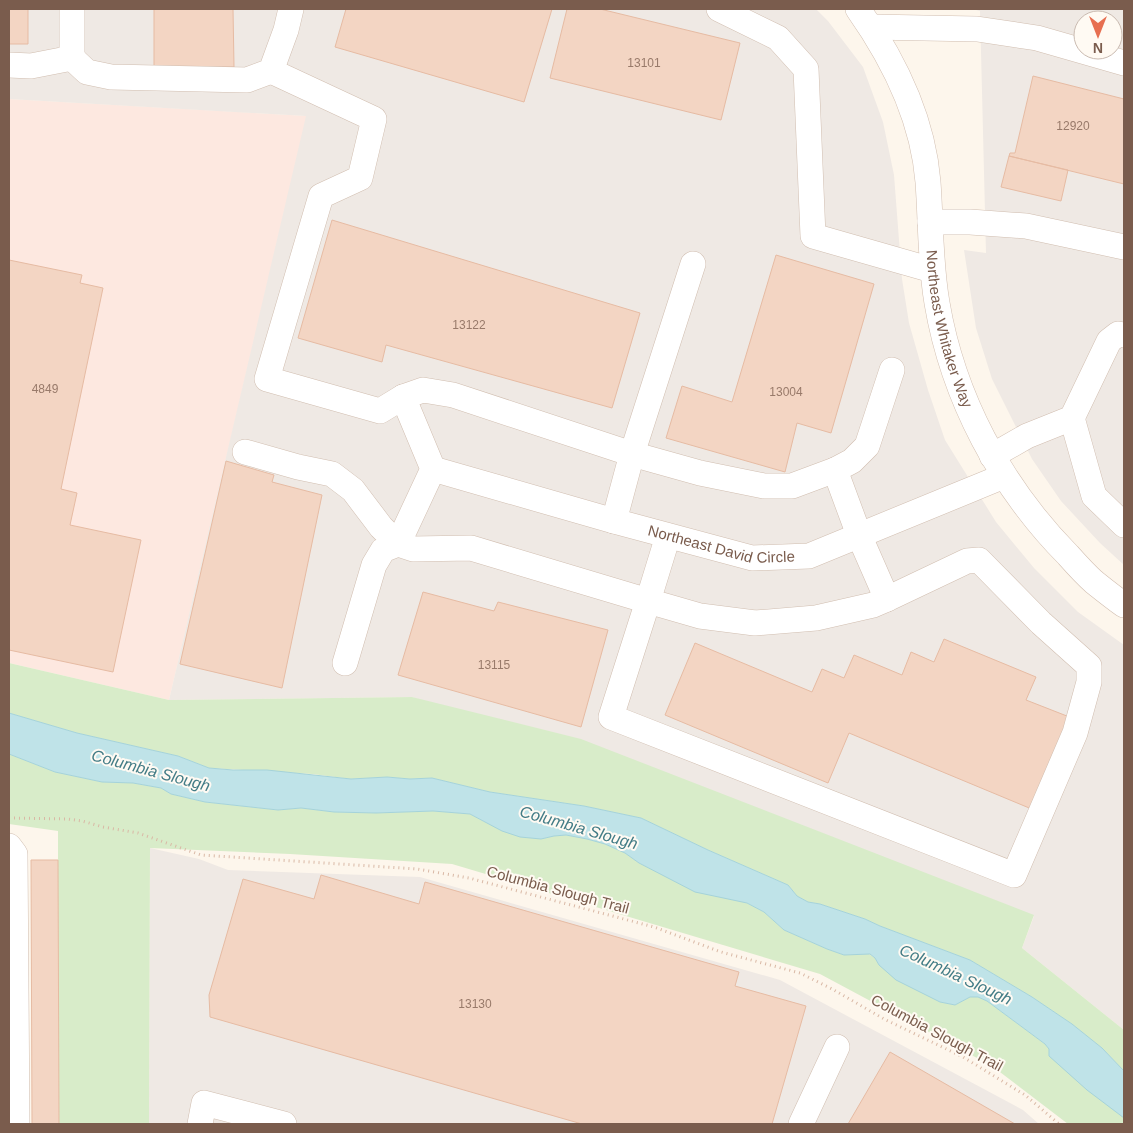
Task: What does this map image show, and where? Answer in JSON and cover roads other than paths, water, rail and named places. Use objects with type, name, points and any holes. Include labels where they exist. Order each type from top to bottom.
[{"type":"street","points":[[72,9],[72,58],[87,72],[111,77],[247,80],[271,71],[374,119],[360,178],[321,196],[267,379],[380,411],[404,397],[423,390],[453,395],[632,454],[700,473],[764,486],[792,486],[835,470],[852,461],[867,446],[892,370]]},
{"type":"street","points":[[271,71],[286,30],[291,9]]},
{"type":"street","points":[[719,9],[778,38],[806,69],[813,236],[932,270]]},
{"type":"street","points":[[869,15],[895,9]]},
{"type":"street","points":[[869,15],[1037,38],[1124,63]]},
{"type":"street","name":"Northeast Whitaker Way","points":[[869,15],[898,74],[912,110],[922,144],[928,180],[932,270],[943,335],[956,375],[998,466],[1025,507],[1058,546],[1093,581],[1124,605]]},
{"type":"street","points":[[9,65],[31,66],[72,58]]},
{"type":"street","points":[[930,222],[970,222],[1026,226],[1124,247]]},
{"type":"street","points":[[614,521],[632,454],[693,264]]},
{"type":"street","points":[[1124,335],[1118,334],[1109,341],[1072,418],[1094,496],[1124,525]]},
{"type":"street","points":[[346,663],[374,565],[383,550],[398,544],[433,469],[404,397]]},
{"type":"street","name":"Northeast David Circle","points":[[433,469],[752,558],[809,556],[859,535],[998,466],[1027,436],[1072,418]]},
{"type":"street","points":[[245,452],[298,467],[332,474],[353,490],[381,527],[398,544],[412,549],[471,548],[648,601],[700,616],[755,623],[816,618],[873,605],[967,561],[979,560],[1041,623],[1088,666],[1089,682],[1075,733],[1014,875],[611,717],[648,601],[668,536]]},
{"type":"street","points":[[835,470],[859,535],[888,599]]},
{"type":"street","points":[[9,846],[15,854],[17,1124]]},
{"type":"street","points":[[801,1124],[837,1047]]},
{"type":"street","points":[[200,1124],[204,1103],[284,1124]]},
{"type":"water","name":"Columbia Slough","points":[[9,713],[77,733],[178,756],[209,768],[267,770],[351,779],[387,777],[432,778],[490,792],[584,806],[641,818],[788,885],[797,896],[808,902],[820,904],[865,919],[970,960],[1032,997],[1072,1024],[1102,1048],[1124,1071],[1124,1118],[1087,1090],[1049,1056],[1049,1049],[1045,1044],[987,1001],[978,997],[970,997],[955,1005],[940,1002],[896,980],[870,954],[844,955],[827,949],[784,930],[764,912],[747,903],[695,892],[605,844],[566,835],[541,839],[520,837],[502,831],[470,814],[433,811],[334,812],[301,808],[278,810],[205,802],[171,794],[161,788],[133,783],[102,782],[55,772],[9,754]]}]
